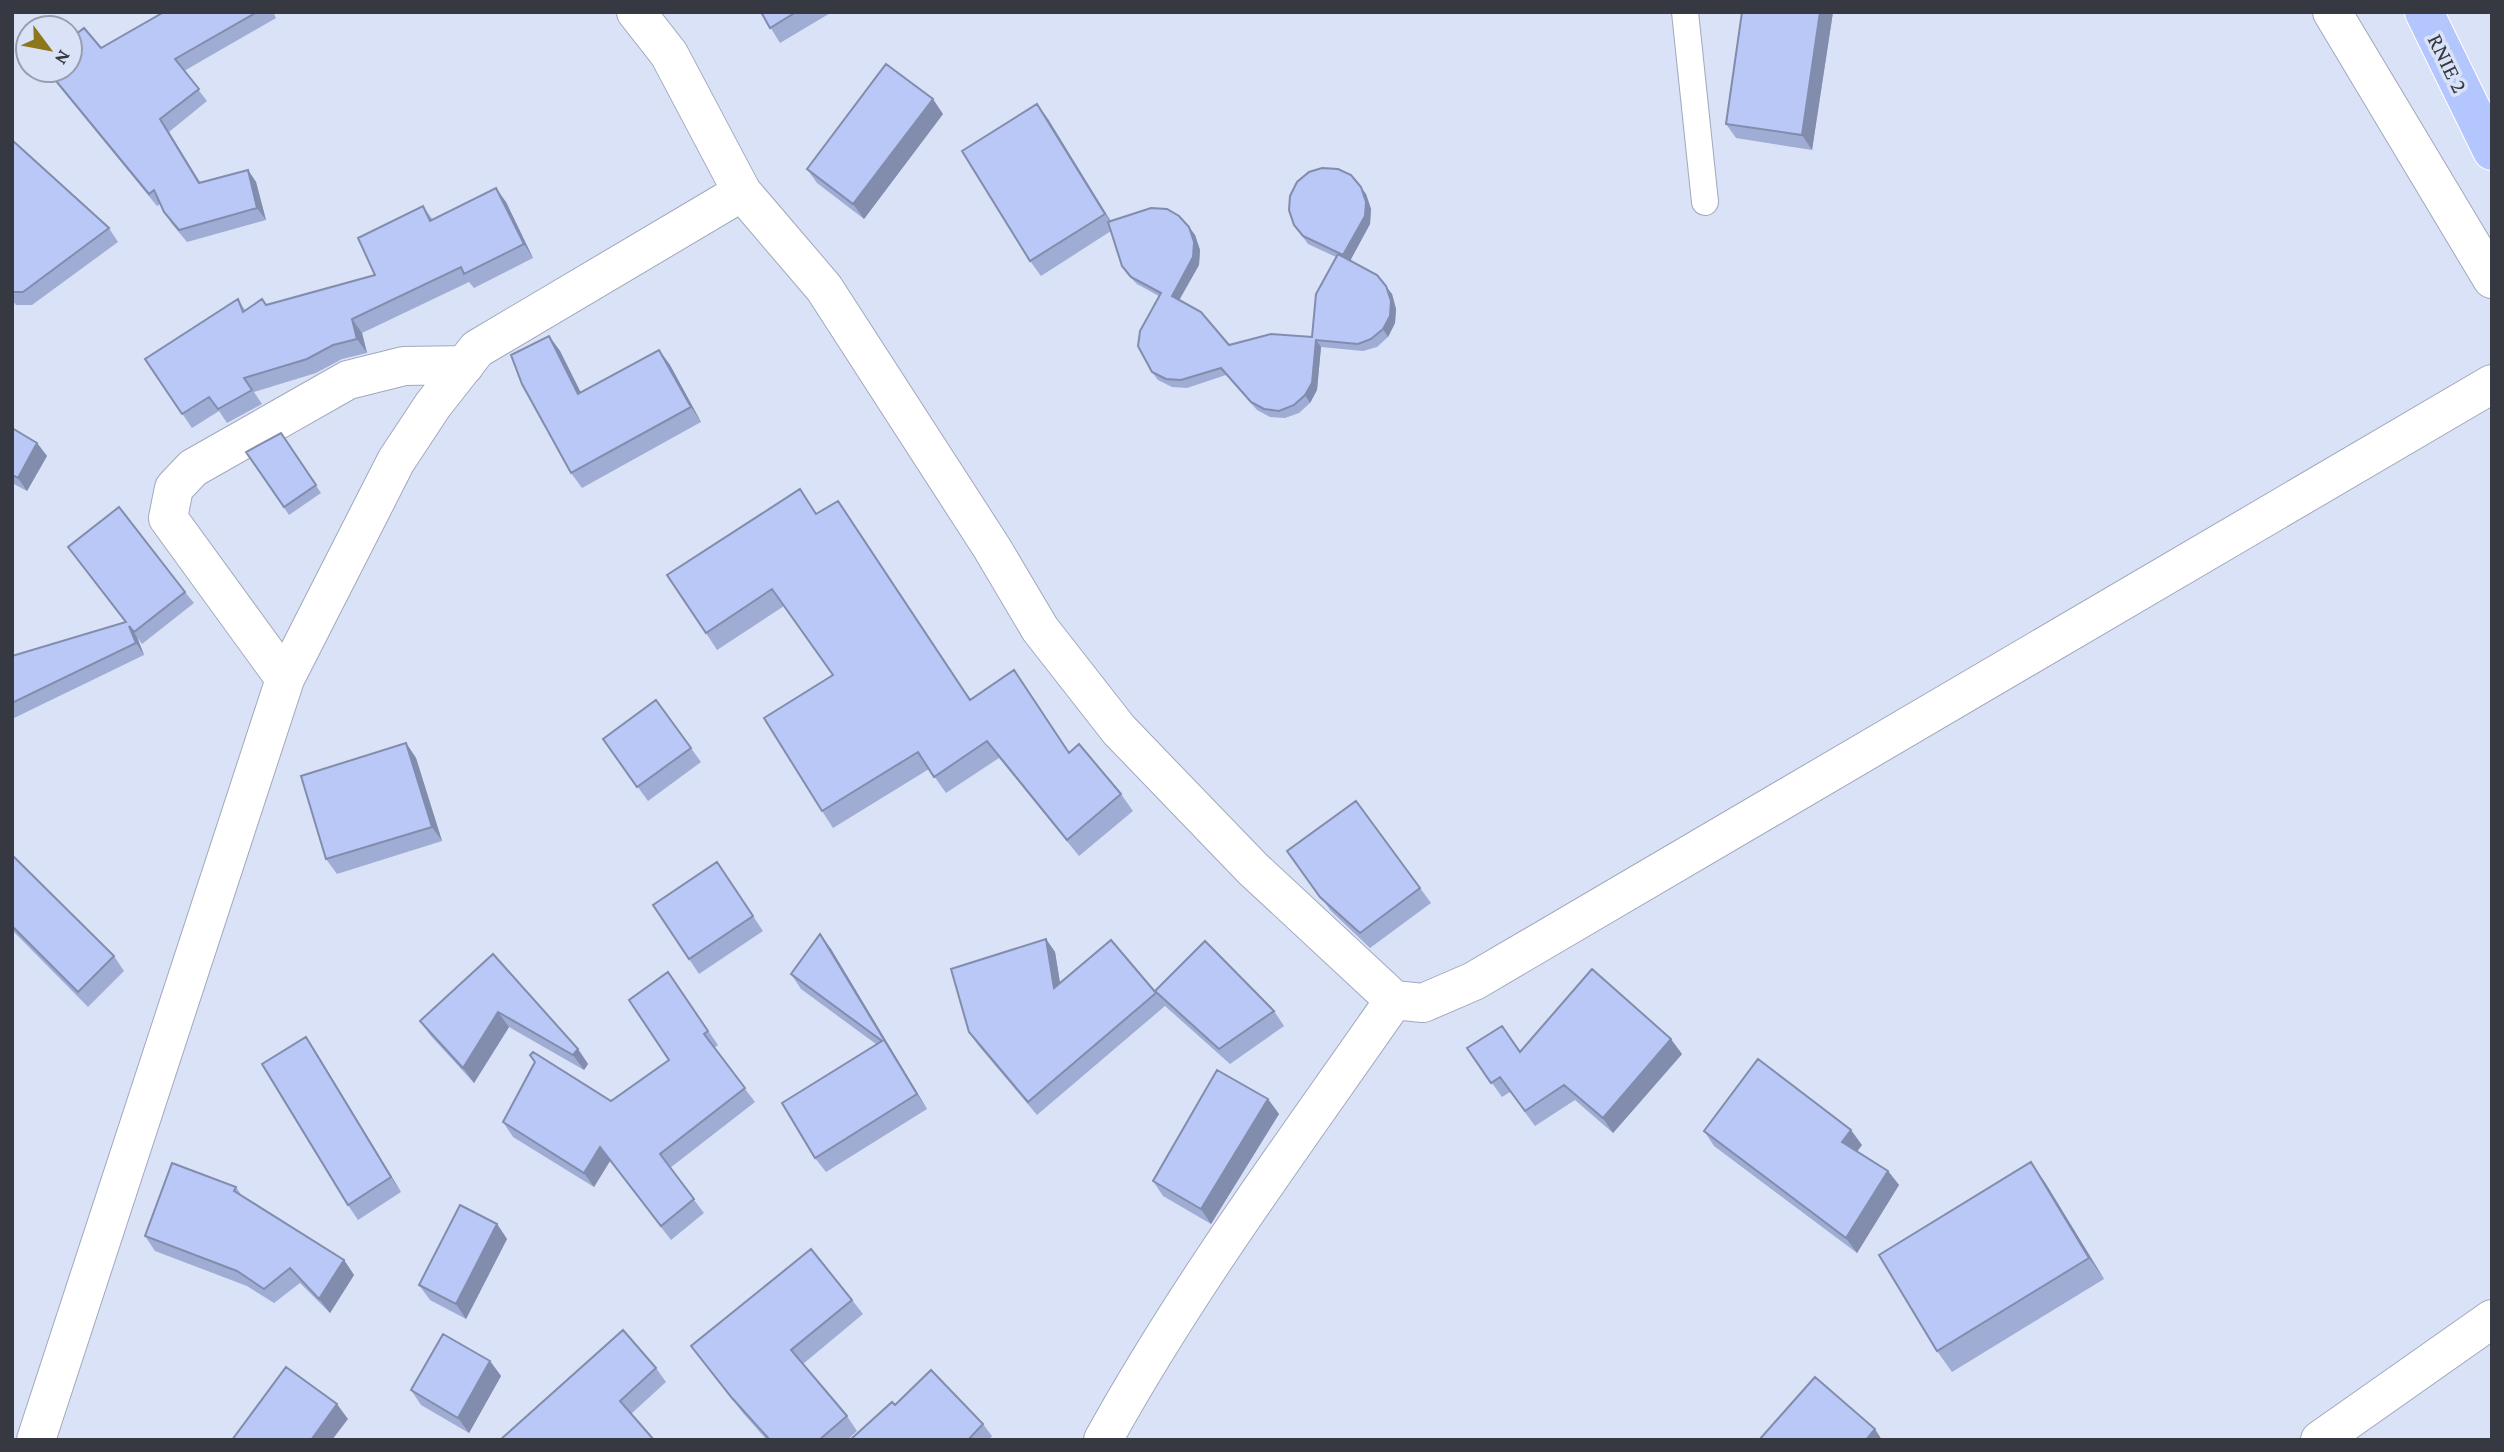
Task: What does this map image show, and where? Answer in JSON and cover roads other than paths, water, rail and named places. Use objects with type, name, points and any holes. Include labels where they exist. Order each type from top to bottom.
[{"type":"highway","name":"RNIE 2","points":[[2424,12],[2492,151]]},
{"type":"street","points":[[636,12],[668,54],[742,192],[824,288],[992,548],[1040,628],[1119,730],[1253,869],[1394,1000],[1423,1003],[1474,981],[2492,384]]},
{"type":"street","points":[[2332,12],[2492,279]]},
{"type":"street","points":[[36,1440],[285,679],[396,461],[433,405],[477,349],[742,192]]},
{"type":"street","points":[[285,679],[167,518],[174,488],[193,468],[348,380],[404,366],[465,365]]},
{"type":"street","points":[[1103,1440],[1135,1382],[1200,1281],[1394,1000]]},
{"type":"street","points":[[2320,1440],[2492,1319]]},
{"type":"lane","points":[[1685,12],[1705,201]]}]
